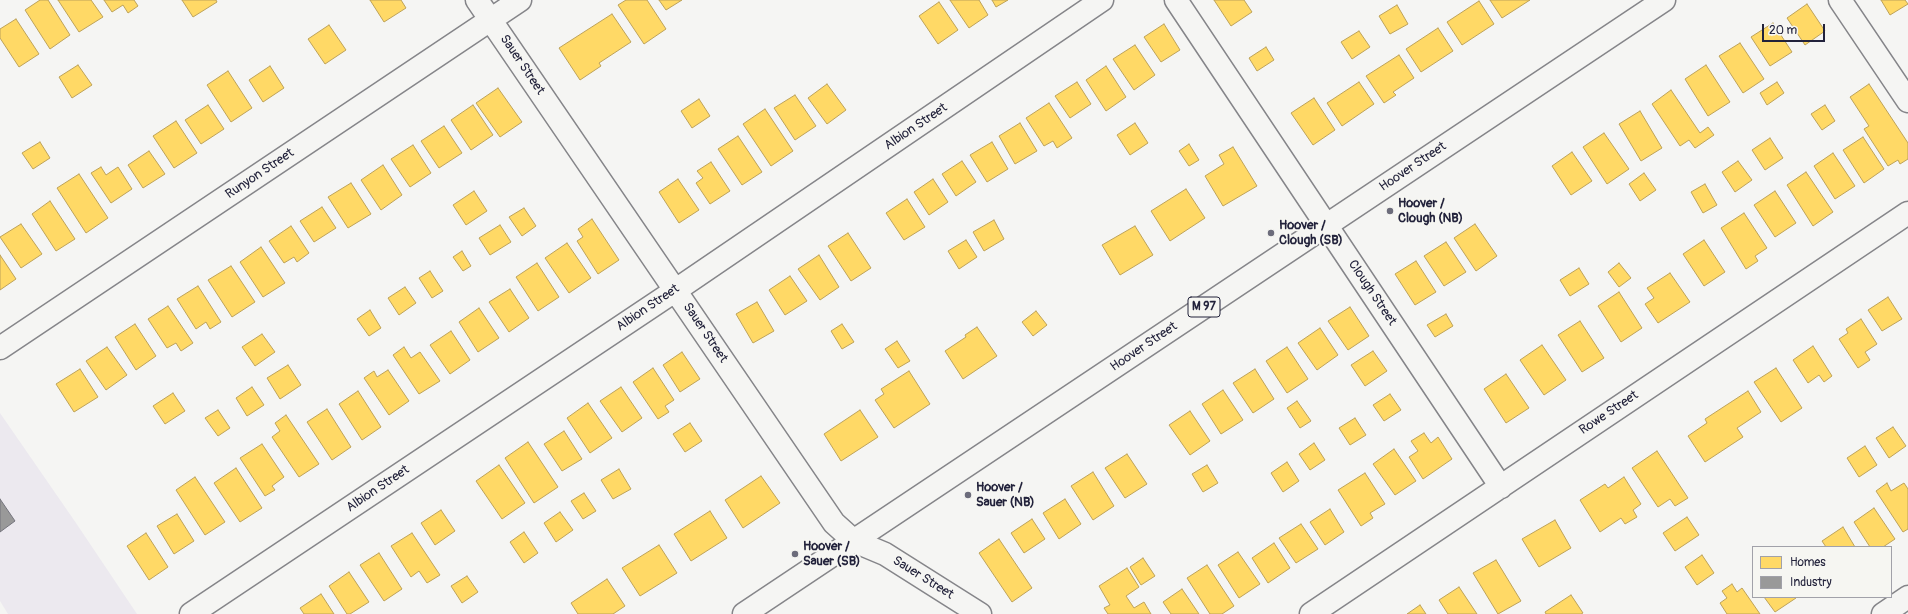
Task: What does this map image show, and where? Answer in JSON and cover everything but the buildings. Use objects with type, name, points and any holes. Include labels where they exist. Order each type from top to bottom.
[{"type":"street","name":"Sauer Street","points":[[477,0],[834,523],[854,541],[885,554],[980,614]]},
{"type":"street","name":"Runyon Street","points":[[0,348],[520,0]]},
{"type":"street","name":"Albion Street","points":[[191,614],[676,290],[1102,0]]},
{"type":"street","name":"Clough Street","points":[[1176,0],[1500,486]]},
{"type":"street","name":"Hoover Street","points":[[744,614],[1664,0]]},
{"type":"street","points":[[1840,0],[1908,101]]},
{"type":"street","name":"Rowe Street","points":[[1311,614],[1908,213]]},
{"type":"street","points":[[1883,614],[1908,597]]},
{"type":"shaded area","points":[[0,413],[137,614],[8,614],[0,601]]},
{"type":"place","name":"Hoover / Clough (NB)","points":[[1390,211]]},
{"type":"place","name":"Hoover / Clough (SB)","points":[[1271,233]]},
{"type":"place","name":"Hoover / Sauer (NB)","points":[[968,495]]},
{"type":"place","name":"Hoover / Sauer (SB)","points":[[795,554]]}]
